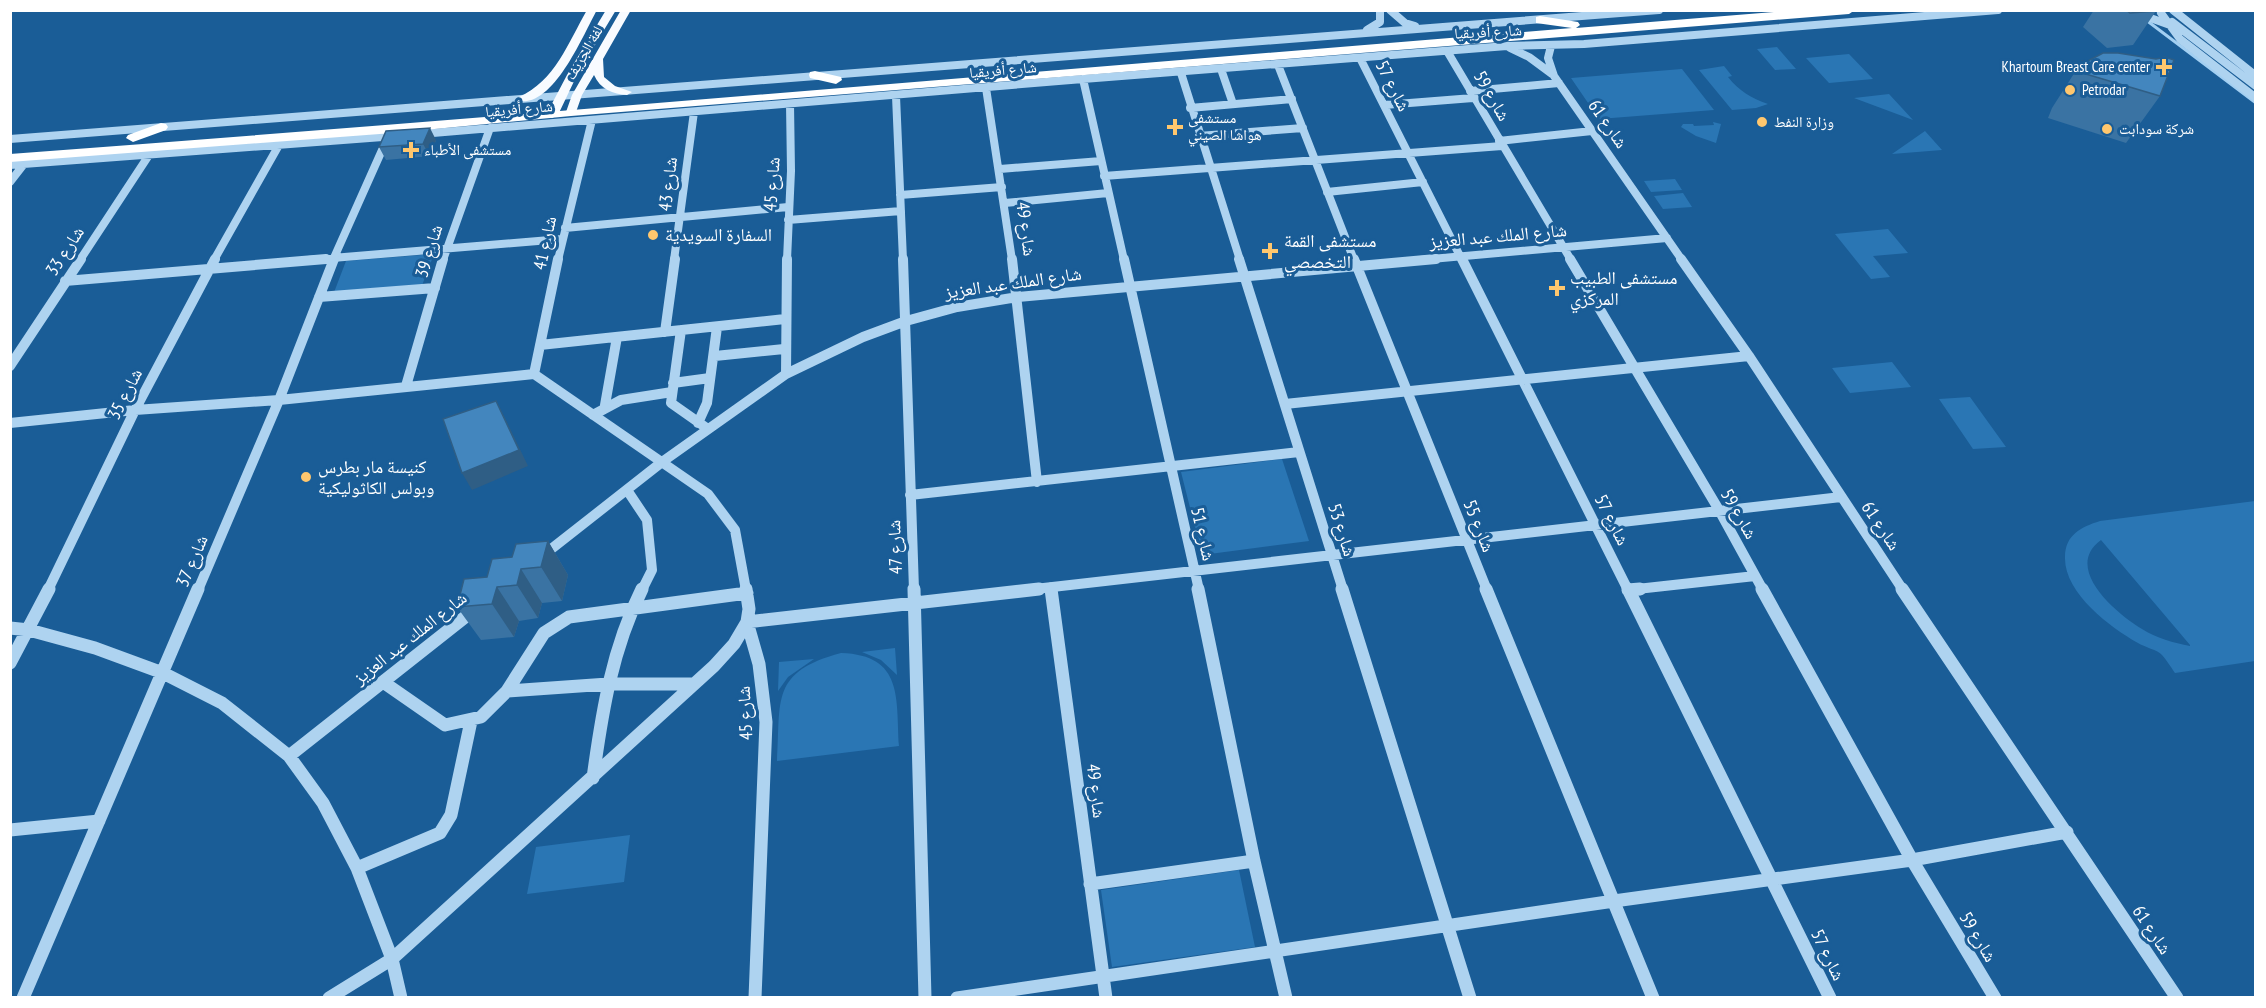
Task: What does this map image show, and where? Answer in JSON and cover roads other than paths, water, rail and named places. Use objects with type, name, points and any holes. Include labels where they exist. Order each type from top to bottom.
[{"type":"highway","name":"شارع أفريقيا","points":[[1027,71],[1189,51],[1574,25],[1754,10]]},
{"type":"highway","name":"شارع أفريقيا","points":[[10,158],[393,129],[574,104],[1849,10]]},
{"type":"highway","points":[[1540,20],[1574,25]]},
{"type":"highway","points":[[815,75],[835,86],[816,101]]},
{"type":"highway","name":"شارع أفريقيا","points":[[10,147],[556,106]]},
{"type":"highway","points":[[133,138],[161,127]]},
{"type":"highway","points":[[43,163],[79,152]]},
{"type":"main road","points":[[523,99],[539,92],[555,76],[592,10]]},
{"type":"main road","points":[[556,106],[611,10]]},
{"type":"main road","name":"لفة الجريف","points":[[574,104],[626,10]]},
{"type":"main road","points":[[599,61],[598,77],[604,84],[615,90],[627,92]]},
{"type":"street","points":[[1364,32],[1380,22],[1380,10]]},
{"type":"street","points":[[1390,10],[1405,23],[1437,27]]},
{"type":"street","name":"شارع أفريقيا","points":[[10,139],[523,99],[556,106],[627,92],[815,75],[1189,51],[1364,32],[1659,10]]},
{"type":"street","name":"شارع أفريقيا","points":[[10,165],[896,96],[1083,79],[1507,46],[1551,46],[1998,10]]},
{"type":"street","points":[[2128,10],[2181,29]]},
{"type":"street","points":[[2173,10],[2252,73]]},
{"type":"street","points":[[2179,10],[2208,39]]},
{"type":"street","points":[[2160,12],[2180,39],[2256,98]]},
{"type":"street","points":[[2160,12],[2256,86]]},
{"type":"street","points":[[1507,46],[1529,57],[1557,80]]},
{"type":"street","points":[[1551,46],[1548,62],[1557,80]]},
{"type":"street","name":"شارع 59","points":[[1447,51],[1719,510],[1912,860],[1995,998]]},
{"type":"street","name":"شارع 57","points":[[1360,58],[1596,525],[1830,998]]},
{"type":"street","name":"شارع 55","points":[[1278,65],[1405,390],[1653,998]]},
{"type":"street","points":[[1221,69],[1233,104]]},
{"type":"street","points":[[2237,72],[2252,73]]},
{"type":"street","name":"شارع 53","points":[[1181,73],[1209,169],[1333,555],[1470,998]]},
{"type":"street","name":"شارع 51","points":[[1083,79],[1195,572],[1254,861],[1286,998]]},
{"type":"street","points":[[1384,105],[1471,95],[1557,80]]},
{"type":"street","name":"شارع 61","points":[[1557,80],[1749,356],[2177,998]]},
{"type":"street","name":"شارع 49","points":[[986,88],[1018,297],[1037,482]]},
{"type":"street","name":"شارع 47","points":[[896,96],[906,321],[925,998]]},
{"type":"street","points":[[1190,108],[1292,99]]},
{"type":"street","name":"شارع 45","points":[[786,374],[784,349],[788,207],[793,146],[790,104]]},
{"type":"street","name":"شارع 43","points":[[665,332],[694,112]]},
{"type":"street","name":"شارع 41","points":[[534,374],[562,239],[592,120]]},
{"type":"street","name":"شارع 39","points":[[406,386],[446,249],[490,128]]},
{"type":"street","points":[[1199,136],[1302,128]]},
{"type":"street","points":[[1104,176],[1409,153],[1501,144],[1592,131]]},
{"type":"street","name":"شارع 37","points":[[23,998],[279,400],[334,258],[388,136]]},
{"type":"street","name":"شارع 35","points":[[10,663],[29,630],[135,410],[209,269],[279,145]]},
{"type":"street","name":"شارع 33","points":[[10,366],[149,155]]},
{"type":"street","points":[[1000,169],[1101,161]]},
{"type":"street","points":[[10,182],[24,164]]},
{"type":"street","points":[[1327,192],[1423,182]]},
{"type":"street","points":[[900,195],[1002,187]]},
{"type":"street","points":[[1005,202],[1108,193]]},
{"type":"street","points":[[565,228],[788,207]]},
{"type":"street","points":[[788,220],[901,211]]},
{"type":"street","name":"شارع الملك عبد العزيز","points":[[533,564],[662,462],[786,374],[863,337],[906,321],[957,307],[1018,297],[1667,238]]},
{"type":"street","points":[[65,281],[562,239]]},
{"type":"street","points":[[319,297],[435,288]]},
{"type":"street","points":[[540,345],[785,319]]},
{"type":"street","points":[[698,423],[707,403],[715,356],[717,327]]},
{"type":"street","points":[[681,330],[671,403],[708,429]]},
{"type":"street","points":[[605,405],[617,337]]},
{"type":"street","points":[[715,356],[784,349]]},
{"type":"street","points":[[1285,404],[1749,356]]},
{"type":"street","points":[[10,423],[135,410],[279,400],[534,374]]},
{"type":"street","name":"شارع 45","points":[[534,374],[708,494],[729,519],[735,530],[747,593],[747,622],[759,664],[766,722],[755,998]]},
{"type":"street","points":[[593,415],[605,405],[622,398],[710,378]]},
{"type":"street","points":[[910,495],[1299,452]]},
{"type":"street","points":[[593,778],[615,654],[633,607],[649,577],[652,564],[647,520],[627,490]]},
{"type":"street","points":[[328,998],[393,959],[694,684],[734,644],[747,622],[1841,497]]},
{"type":"street","points":[[1628,590],[1755,576]]},
{"type":"street","name":"شارع 49","points":[[1052,588],[1106,998]]},
{"type":"street","points":[[383,682],[446,725],[471,721],[481,717],[507,691],[544,633],[555,624],[569,618],[633,607],[747,593]]},
{"type":"street","name":"شارع الملك عبد العزيز","points":[[289,756],[486,600]]},
{"type":"street","points":[[10,628],[29,630],[95,648],[163,673],[222,704],[289,756],[323,803],[357,868],[393,959],[401,998]]},
{"type":"street","points":[[507,691],[608,684],[694,684]]},
{"type":"street","points":[[357,868],[440,833],[451,814],[471,721]]},
{"type":"street","points":[[10,830],[99,821]]},
{"type":"street","points":[[957,998],[1771,878],[1912,860],[2067,832]]},
{"type":"street","points":[[1090,884],[1254,861]]},
{"type":"waterway","points":[[2146,20],[2256,103]]},
{"type":"place","name":"Khartoum Breast Care center","points":[[2164,67]]},
{"type":"place","name":"Petrodar","points":[[2070,90]]},
{"type":"place","name":"وزارة النفط","points":[[1762,122]]},
{"type":"place","name":"مستشفى هواشا الصيني","points":[[1175,127]]},
{"type":"place","name":"شركة سودابت","points":[[2107,129]]},
{"type":"place","name":"مستشفی الأطباء","points":[[411,150]]},
{"type":"place","name":"السفارة السويدية","points":[[653,235]]},
{"type":"place","name":"مستشفى القمة التخصصي","points":[[1270,251]]},
{"type":"place","name":"مستشفى الطبيب المركزي","points":[[1557,288]]},
{"type":"place","name":"كنيسة مار بطرس وبولس الكاثوليكية","points":[[306,477]]}]
